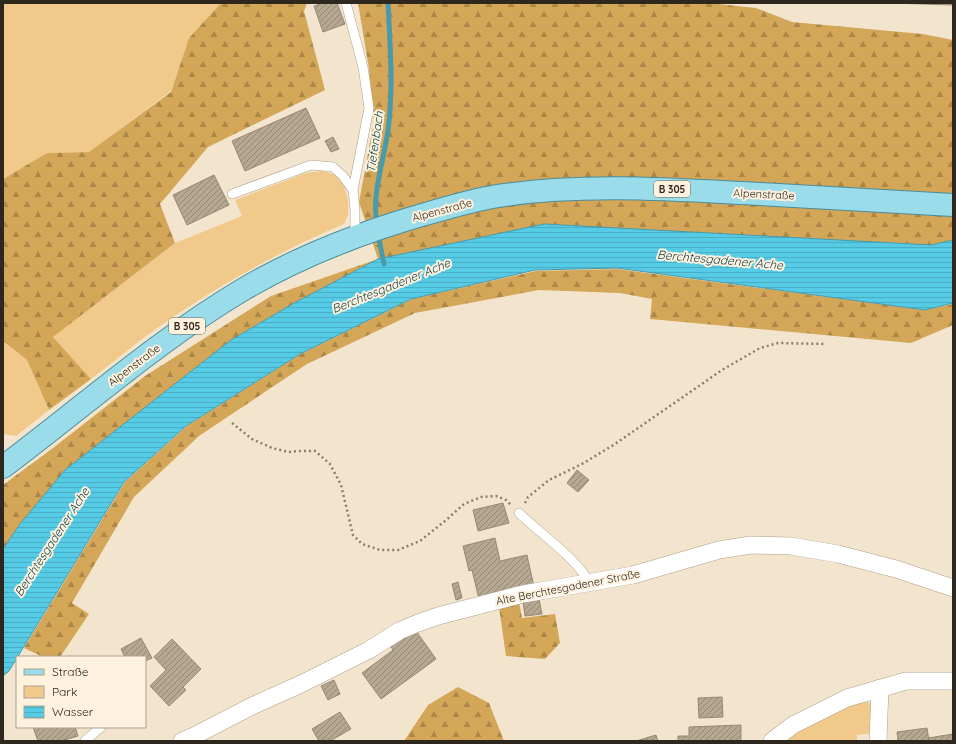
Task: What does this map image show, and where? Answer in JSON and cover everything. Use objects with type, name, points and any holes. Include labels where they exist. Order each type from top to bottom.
[{"type":"main road","name":"Alpenstraße","points":[[3,467],[150,353],[203,315],[245,288],[301,258],[358,235],[395,222],[453,206],[503,195],[552,190],[669,189],[953,205]]},
{"type":"street","name":"Alte Berchtesgadener Straße","points":[[182,741],[252,706],[302,684],[368,650],[399,631],[418,623],[438,616],[523,594],[633,575],[719,550],[751,545],[791,546],[838,554],[896,569],[953,588]]},
{"type":"street","points":[[772,741],[794,725],[847,698],[906,681],[953,681]]},
{"type":"street","points":[[878,741],[880,688]]},
{"type":"lane","points":[[346,3],[363,68],[369,108],[353,190],[358,235]]},
{"type":"lane","points":[[232,194],[311,165],[333,167],[343,176],[353,190]]},
{"type":"lane","points":[[519,513],[562,551],[586,576],[588,582]]},
{"type":"lane","points":[[85,741],[99,728]]},
{"type":"path","points":[[232,423],[252,439],[272,448],[288,452],[315,451],[330,464],[341,485],[353,535],[362,544],[380,550],[398,550],[420,541],[464,504],[481,497],[496,496],[506,500],[519,513],[528,497],[550,480],[588,460],[722,370],[760,348],[778,343],[826,344]]},
{"type":"green space","points":[[3,3],[221,3],[189,38],[171,91],[89,152],[47,153],[3,179]]},
{"type":"green space","points":[[221,3],[307,3],[304,11],[325,90],[208,147],[160,204],[175,243],[53,337],[91,379],[49,410],[27,360],[3,341],[3,179],[47,153],[89,152],[171,92],[189,38]]},
{"type":"green space","points":[[358,3],[709,3],[756,8],[792,22],[923,34],[953,40],[953,240],[931,245],[378,259],[359,202],[374,121],[369,69]]},
{"type":"green space","points":[[323,171],[335,175],[344,186],[348,200],[348,215],[344,224],[280,254],[219,288],[156,329],[91,379],[53,337],[175,243],[242,216],[235,200],[306,173]]},
{"type":"green space","points":[[378,259],[296,302],[231,340],[65,470],[20,524],[3,549],[3,485],[145,376],[271,296]]},
{"type":"green space","points":[[617,269],[924,310],[953,304],[953,325],[911,343],[650,319],[652,299],[620,293],[539,290],[415,313],[307,364],[199,436],[134,497],[72,603],[89,614],[61,656],[41,656],[24,648],[125,482],[187,426],[299,355],[412,299],[536,271]]},
{"type":"green space","points":[[3,341],[27,360],[49,410],[16,436],[3,434]]},
{"type":"green space","points":[[519,602],[522,618],[555,614],[560,643],[545,659],[506,656],[499,607]]},
{"type":"green space","points":[[458,687],[489,703],[504,741],[404,741],[428,705]]},
{"type":"green space","points":[[865,700],[871,705],[873,733],[857,735],[857,741],[781,741],[828,711]]},
{"type":"water","name":"Berchtesgadener Ache","points":[[544,224],[931,245],[953,240],[953,303],[925,310],[617,268],[535,270],[411,299],[300,354],[186,426],[124,482],[18,656],[16,656],[16,659],[9,671],[3,676],[3,549],[20,524],[65,470],[231,340],[296,302],[378,259]]},
{"type":"building","points":[[323,3],[337,3],[345,24],[323,32],[314,6]]},
{"type":"building","points":[[891,3],[953,3],[953,5]]},
{"type":"building","points":[[306,108],[320,138],[245,171],[232,141]]},
{"type":"building","points":[[333,137],[339,149],[331,152],[325,141]]},
{"type":"building","points":[[214,175],[229,205],[187,225],[173,195]]},
{"type":"building","points":[[577,470],[589,480],[578,492],[567,483]]},
{"type":"building","points":[[503,503],[509,523],[478,531],[473,510]]},
{"type":"building","points":[[495,538],[500,561],[527,555],[534,587],[479,599],[472,570],[469,571],[463,546]]},
{"type":"building","points":[[458,582],[462,598],[456,600],[452,584]]},
{"type":"building","points":[[539,599],[542,614],[525,616],[523,601]]},
{"type":"building","points":[[414,628],[436,659],[381,699],[362,673],[393,650],[390,645]]},
{"type":"building","points":[[141,638],[152,658],[146,661],[146,656],[124,656],[121,649]]},
{"type":"building","points":[[172,639],[201,669],[183,687],[186,690],[169,706],[150,686],[166,670],[154,657]]},
{"type":"building","points":[[334,680],[340,694],[328,700],[321,686]]},
{"type":"building","points":[[722,697],[723,717],[699,718],[698,698]]},
{"type":"building","points":[[340,712],[351,729],[330,741],[319,741],[312,729]]},
{"type":"building","points":[[741,725],[741,741],[678,741],[678,736],[689,736],[689,727]]},
{"type":"building","points":[[33,728],[75,728],[78,736],[61,741],[38,741]]},
{"type":"building","points":[[927,728],[929,741],[898,741],[897,732]]},
{"type":"building","points":[[953,734],[953,741],[929,741],[928,738]]},
{"type":"building","points":[[656,735],[658,741],[636,741]]},
{"type":"waterway","name":"Tiefenbach","points":[[377,224],[377,186],[389,122],[391,92],[388,3]]},
{"type":"waterway","name":"Tiefenbach","points":[[378,234],[384,264]]}]
